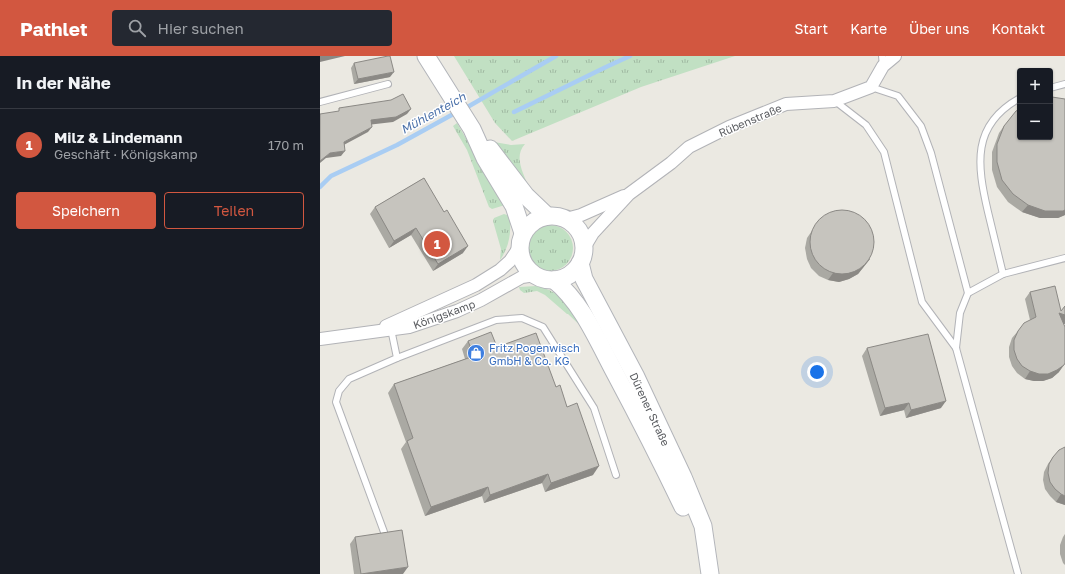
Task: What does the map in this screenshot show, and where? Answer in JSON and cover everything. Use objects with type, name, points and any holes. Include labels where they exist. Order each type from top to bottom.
[{"type":"main road","points":[[426,56],[470,126],[485,158],[514,206],[521,239],[521,257],[527,268],[535,275],[544,279],[554,280],[573,272],[582,256],[582,240],[579,231],[566,219],[556,216],[547,216],[533,222],[521,239]]},
{"type":"main road","points":[[470,126],[493,152],[526,196],[547,216]]},
{"type":"main road","name":"Dürener Straße","points":[[582,256],[584,280],[636,377],[703,526],[709,567]]},
{"type":"main road","name":"Dürener Straße","points":[[554,280],[566,290],[588,321],[637,414],[709,567]]},
{"type":"street","points":[[871,87],[882,61],[895,56]]},
{"type":"street","name":"Rübenstraße","points":[[582,256],[593,233],[629,194],[671,163],[689,147],[729,127],[786,104],[834,101],[871,87]]},
{"type":"street","name":"Rübenstraße","points":[[566,219],[581,215],[629,194]]},
{"type":"street","name":"Königskamp","points":[[370,333],[476,285],[500,270],[510,261],[521,239]]},
{"type":"street","name":"Königskamp","points":[[320,339],[409,327],[457,311],[482,300],[522,277],[535,275]]},
{"type":"lane","points":[[320,102],[388,84]]},
{"type":"lane","points":[[1053,87],[1065,84]]},
{"type":"lane","points":[[871,87],[898,96],[921,126],[931,153],[968,293],[960,313],[956,348]]},
{"type":"lane","points":[[1003,274],[982,186],[980,153],[985,134],[994,119],[1008,104],[1017,100]]},
{"type":"lane","points":[[834,101],[866,125],[884,152],[922,302],[956,348],[1018,574]]},
{"type":"lane","points":[[968,293],[1003,274],[1065,258]]},
{"type":"lane","points":[[384,532],[336,402],[339,391],[349,379],[397,358],[496,320],[522,318],[543,327],[594,408],[616,475]]},
{"type":"lane","points":[[391,329],[397,358]]},
{"type":"green space","points":[[454,56],[735,56],[641,87],[512,141],[495,123]]},
{"type":"green space","points":[[457,123],[505,205],[492,209],[489,207],[467,150],[453,126]]},
{"type":"green space","points":[[494,142],[511,145],[525,144],[520,154],[520,160],[522,171],[529,188]]},
{"type":"green space","points":[[504,214],[510,216],[510,233],[508,244],[500,260],[501,249],[493,221],[494,218]]},
{"type":"green space","points":[[545,225],[555,225],[563,229],[569,235],[573,243],[573,253],[569,261],[563,267],[555,271],[545,271],[537,267],[531,261],[527,253],[527,243],[531,235],[537,229]]},
{"type":"green space","points":[[536,286],[546,289],[561,298],[573,311],[589,334],[545,295],[537,291],[524,293],[519,287]]},
{"type":"building","points":[[390,56],[394,72],[358,79],[354,63]]},
{"type":"building","points":[[403,94],[411,109],[396,117],[371,120],[372,127],[344,142],[345,151],[330,153],[320,161],[320,114],[339,111],[339,108],[391,100]]},
{"type":"building","points":[[1053,97],[1065,99],[1065,210],[1063,211],[1045,211],[1028,205],[1013,194],[1002,180],[997,162],[997,144],[1004,126],[1016,111],[1017,140],[1053,140]]},
{"type":"building","points":[[424,178],[444,212],[447,210],[468,246],[438,264],[416,228],[394,241],[375,207]]},
{"type":"building","points":[[842,210],[860,216],[868,224],[874,242],[868,260],[860,268],[842,274],[824,268],[816,260],[810,242],[816,224],[824,216]]},
{"type":"building","points":[[1055,286],[1061,311],[1065,306],[1065,315],[1059,313],[1065,327],[1065,363],[1057,370],[1048,374],[1039,374],[1022,366],[1017,359],[1014,350],[1014,340],[1024,323],[1036,317],[1030,292]]},
{"type":"building","points":[[491,332],[497,347],[536,333],[556,387],[560,385],[567,407],[577,403],[599,466],[551,483],[548,474],[490,495],[488,487],[431,507],[407,441],[413,438],[394,384],[474,356],[468,341]]},
{"type":"building","points":[[928,334],[946,401],[911,410],[909,403],[885,408],[867,348]]},
{"type":"building","points":[[1065,447],[1065,496],[1055,489],[1050,482],[1048,473],[1049,464],[1053,457],[1059,450]]},
{"type":"building","points":[[402,530],[408,567],[361,574],[355,537]]},
{"type":"waterway","name":"Mühlenteich","points":[[464,109],[556,56]]},
{"type":"waterway","points":[[514,112],[630,56]]},
{"type":"waterway","name":"Mühlenteich","points":[[320,187],[331,176],[397,145],[457,112]]},
{"type":"place","name":"Milz & Lindemann","points":[[437,244]]},
{"type":"place","name":"Fritz Pogenwisch GmbH & Co. KG","points":[[476,353]]}]
